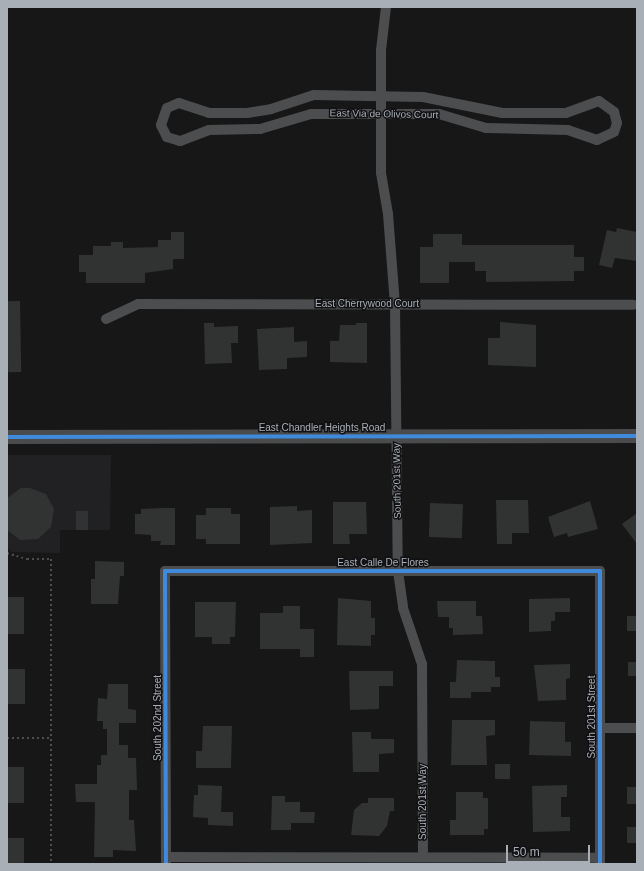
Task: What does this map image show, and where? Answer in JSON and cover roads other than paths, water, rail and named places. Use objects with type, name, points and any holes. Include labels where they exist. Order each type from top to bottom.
[{"type":"main road","name":"East Chandler Heights Road","points":[[7,438],[637,436]]},
{"type":"street","name":"South 201st Way","points":[[386,7],[381,50],[381,173],[388,214],[395,304],[398,571],[402,608],[422,664],[423,857]]},
{"type":"street","name":"East Via de Olivos Court","points":[[314,95],[381,95],[441,99],[491,111],[546,113],[566,113],[599,101],[614,112],[617,124],[614,132],[597,140],[568,130],[486,128],[439,114],[311,114],[260,129],[209,130],[180,141],[167,137],[162,125],[167,108],[179,103],[209,113],[247,113],[271,109],[314,95]]},
{"type":"street","points":[[439,114],[441,99]]},
{"type":"street","points":[[271,109],[277,125]]},
{"type":"street","points":[[546,113],[546,130]]},
{"type":"street","name":"East Cherrywood Court","points":[[106,319],[138,304],[633,305]]},
{"type":"street","name":"East Calle De Flores","points":[[165,571],[600,571]]},
{"type":"street","name":"South 202nd Street","points":[[165,571],[166,861]]},
{"type":"street","name":"South 201st Street","points":[[600,571],[600,861]]},
{"type":"street","points":[[600,728],[637,728]]},
{"type":"street","points":[[166,861],[423,857],[600,861]]}]
